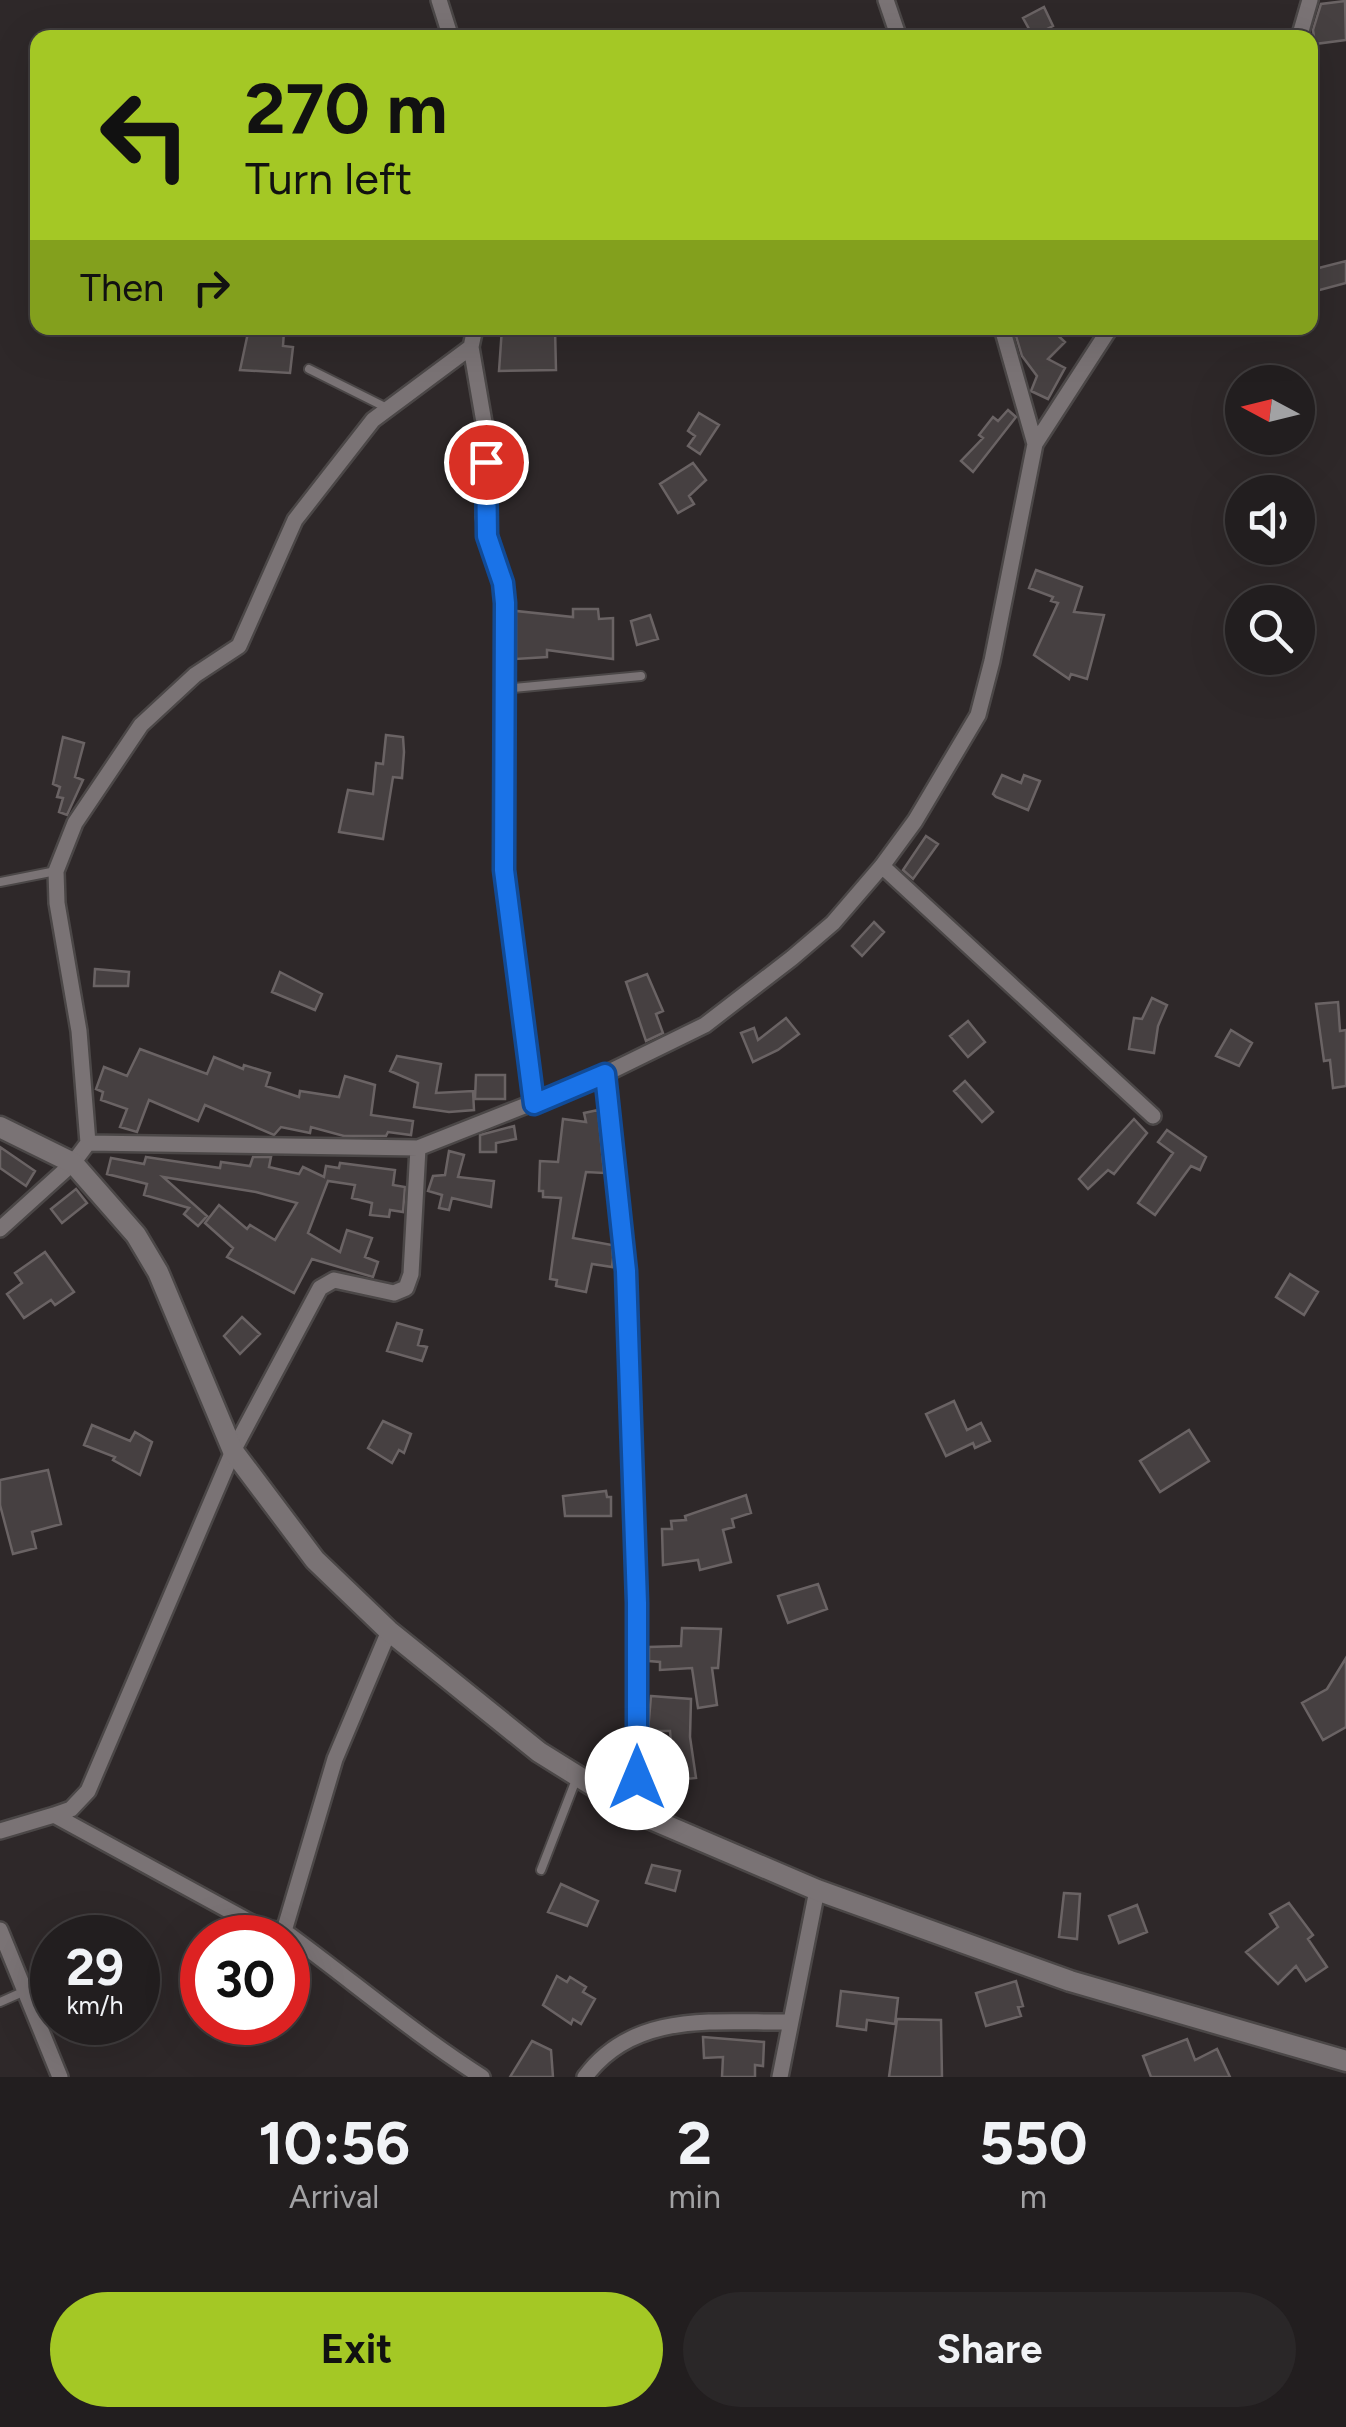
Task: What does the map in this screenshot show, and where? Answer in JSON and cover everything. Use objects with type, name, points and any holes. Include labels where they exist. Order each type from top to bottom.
[{"type":"street","points":[[439,0],[448,30]]},
{"type":"street","points":[[886,0],[896,30]]},
{"type":"street","points":[[1301,30],[1310,0]]},
{"type":"street","points":[[473,335],[471,346],[486,434],[487,536],[503,583],[504,870],[534,1104]]},
{"type":"street","points":[[1004,335],[1035,444]]},
{"type":"street","points":[[88,1143],[418,1148],[605,1074],[705,1025],[833,923],[915,822],[978,714],[1035,444],[1105,335]]},
{"type":"street","points":[[0,1229],[73,1163],[88,1143],[79,1031],[57,903],[56,870],[74,823],[141,725],[195,674],[239,646],[308,499],[386,407],[471,346]]},
{"type":"street","points":[[882,866],[1154,1116]]},
{"type":"street","points":[[605,1074],[626,1271],[637,1603],[637,1813]]},
{"type":"street","points":[[0,1128],[73,1163],[136,1236],[158,1272],[234,1452],[314,1560],[389,1631],[577,1777],[637,1813],[816,1890],[1070,1981],[1346,2061]]},
{"type":"street","points":[[0,1831],[71,1810],[88,1792],[234,1452],[320,1288],[334,1280],[394,1293],[406,1288],[411,1274],[418,1148]]},
{"type":"street","points":[[288,1915],[335,1759],[389,1631]]},
{"type":"street","points":[[54,1815],[238,1915]]},
{"type":"street","points":[[780,2077],[816,1890]]},
{"type":"street","points":[[0,1930],[60,2077]]},
{"type":"street","points":[[310,1949],[430,2044],[482,2077]]},
{"type":"street","points":[[585,2077],[598,2059],[621,2042],[668,2023],[790,2022]]},
{"type":"lane","points":[[310,369],[386,407]]},
{"type":"lane","points":[[503,689],[642,676]]},
{"type":"lane","points":[[0,882],[56,870]]},
{"type":"lane","points":[[541,1870],[542,1858],[564,1816],[577,1777]]},
{"type":"lane","points":[[0,2002],[25,1991]]},
{"type":"building","points":[[1345,1],[1346,40],[1318,44],[1318,30],[1313,30],[1321,4]]},
{"type":"building","points":[[1044,7],[1053,26],[1030,30],[1023,18]]},
{"type":"building","points":[[1346,261],[1346,283],[1318,290],[1318,268]]},
{"type":"building","points":[[248,335],[284,335],[283,346],[293,347],[290,373],[240,370]]},
{"type":"building","points":[[502,335],[555,335],[556,370],[499,371]]},
{"type":"building","points":[[1058,335],[1065,342],[1048,359],[1065,368],[1048,399],[1031,391],[1037,376],[1022,356],[1016,336]]},
{"type":"building","points":[[1008,410],[1016,417],[973,472],[961,461],[983,438],[979,435],[993,417],[998,421]]},
{"type":"building","points":[[699,413],[719,425],[700,454],[688,446],[695,436],[688,431]]},
{"type":"building","points":[[693,463],[706,480],[689,496],[694,504],[678,513],[660,484]]},
{"type":"building","points":[[1036,570],[1082,587],[1074,612],[1104,615],[1087,679],[1071,674],[1069,679],[1034,655],[1058,603],[1051,601],[1053,597],[1029,588]]},
{"type":"building","points":[[573,609],[598,609],[599,619],[613,618],[613,659],[547,650],[547,657],[516,659],[516,611],[573,617]]},
{"type":"building","points":[[650,615],[658,639],[637,645],[631,621]]},
{"type":"building","points":[[386,735],[403,737],[404,752],[402,778],[393,777],[383,839],[339,832],[348,790],[373,794],[376,763],[383,764]]},
{"type":"building","points":[[63,737],[84,743],[75,777],[83,780],[67,815],[59,812],[63,798],[57,797],[60,787],[53,784]]},
{"type":"building","points":[[1002,775],[1021,783],[1024,775],[1040,781],[1028,810],[993,794]]},
{"type":"building","points":[[926,836],[938,844],[913,879],[903,870]]},
{"type":"building","points":[[874,922],[884,932],[862,956],[852,946]]},
{"type":"building","points":[[95,969],[129,972],[128,986],[94,986]]},
{"type":"building","points":[[280,972],[322,994],[315,1010],[272,992]]},
{"type":"building","points":[[647,974],[663,1011],[656,1014],[663,1033],[646,1041],[626,982]]},
{"type":"building","points":[[1152,998],[1167,1005],[1158,1026],[1154,1053],[1129,1049],[1134,1018],[1142,1019]]},
{"type":"building","points":[[1338,1002],[1340,1031],[1346,1030],[1346,1086],[1333,1088],[1330,1060],[1324,1061],[1316,1004]]},
{"type":"building","points":[[786,1018],[799,1034],[753,1062],[741,1033],[754,1028],[758,1040]]},
{"type":"building","points":[[968,1021],[985,1042],[968,1057],[950,1036]]},
{"type":"building","points":[[1231,1030],[1252,1043],[1239,1066],[1216,1056]]},
{"type":"building","points":[[140,1049],[207,1074],[214,1057],[243,1069],[244,1065],[270,1073],[266,1086],[299,1097],[300,1091],[339,1097],[345,1076],[375,1085],[371,1115],[413,1121],[411,1135],[388,1132],[386,1136],[344,1136],[311,1127],[310,1133],[281,1127],[274,1135],[205,1105],[198,1121],[149,1100],[137,1132],[120,1127],[127,1109],[101,1100],[103,1092],[96,1089],[104,1067],[127,1076]]},
{"type":"building","points":[[397,1056],[441,1064],[436,1093],[473,1091],[474,1110],[449,1112],[414,1107],[418,1083],[390,1071]]},
{"type":"building","points":[[476,1075],[505,1075],[505,1099],[475,1099]]},
{"type":"building","points":[[965,1081],[993,1112],[982,1122],[954,1091]]},
{"type":"building","points":[[598,1110],[604,1173],[586,1172],[573,1238],[612,1245],[613,1258],[612,1267],[592,1264],[586,1292],[556,1286],[557,1280],[550,1279],[561,1198],[543,1197],[543,1191],[539,1191],[540,1161],[558,1162],[563,1119],[586,1122],[584,1113]]},
{"type":"building","points":[[1134,1119],[1147,1133],[1114,1174],[1108,1170],[1088,1189],[1079,1179]]},
{"type":"building","points":[[514,1126],[516,1139],[496,1143],[496,1152],[480,1152],[480,1135]]},
{"type":"building","points":[[1167,1130],[1206,1157],[1200,1170],[1191,1166],[1155,1215],[1138,1203],[1173,1153],[1158,1142]]},
{"type":"building","points":[[0,1147],[35,1171],[26,1186],[0,1168]]},
{"type":"building","points":[[449,1151],[464,1155],[458,1177],[494,1181],[491,1207],[452,1198],[449,1210],[439,1208],[442,1195],[428,1191],[433,1176],[445,1175]]},
{"type":"building","points":[[146,1157],[220,1168],[221,1162],[250,1166],[253,1157],[271,1157],[269,1167],[299,1174],[303,1167],[324,1177],[326,1166],[339,1168],[340,1163],[395,1170],[393,1185],[405,1187],[403,1212],[390,1210],[389,1217],[370,1215],[372,1203],[352,1198],[355,1185],[328,1181],[308,1233],[340,1252],[347,1230],[372,1238],[365,1257],[378,1262],[373,1277],[312,1259],[294,1293],[227,1257],[233,1248],[205,1223],[219,1205],[247,1229],[250,1225],[275,1240],[297,1203],[163,1177],[207,1216],[198,1226],[184,1214],[189,1208],[144,1195],[147,1184],[107,1174],[111,1158],[144,1164]]},
{"type":"building","points":[[76,1189],[87,1203],[62,1223],[51,1209]]},
{"type":"building","points":[[45,1252],[74,1292],[55,1305],[51,1300],[24,1318],[7,1294],[22,1283],[15,1273]]},
{"type":"building","points":[[1290,1274],[1318,1292],[1304,1315],[1276,1297]]},
{"type":"building","points":[[242,1317],[260,1334],[240,1354],[224,1336]]},
{"type":"building","points":[[397,1323],[422,1330],[418,1345],[427,1347],[422,1361],[387,1351]]},
{"type":"building","points":[[954,1401],[967,1430],[981,1423],[990,1441],[975,1448],[973,1443],[946,1456],[926,1414]]},
{"type":"building","points":[[383,1421],[411,1434],[404,1453],[399,1450],[392,1463],[368,1448]]},
{"type":"building","points":[[92,1425],[130,1441],[135,1432],[152,1442],[140,1475],[113,1460],[115,1457],[84,1445]]},
{"type":"building","points":[[1189,1430],[1209,1461],[1160,1492],[1140,1461]]},
{"type":"building","points":[[48,1470],[61,1524],[32,1532],[36,1548],[13,1554],[0,1505],[0,1480]]},
{"type":"building","points":[[606,1491],[607,1497],[611,1497],[611,1516],[565,1516],[563,1496]]},
{"type":"building","points":[[746,1495],[751,1513],[732,1519],[734,1527],[723,1530],[731,1562],[700,1570],[698,1560],[663,1565],[662,1529],[672,1529],[671,1521],[686,1520],[685,1516]]},
{"type":"building","points":[[818,1584],[827,1609],[788,1623],[778,1596]]},
{"type":"building","points":[[682,1628],[721,1629],[718,1668],[712,1668],[717,1705],[698,1708],[692,1668],[660,1670],[660,1662],[649,1661],[649,1647],[681,1646]]},
{"type":"building","points":[[1346,1658],[1346,1727],[1323,1740],[1302,1703],[1327,1689]]},
{"type":"building","points":[[651,1696],[691,1699],[690,1737],[696,1778],[648,1783],[648,1768],[673,1765],[670,1731],[648,1731]]},
{"type":"building","points":[[652,1865],[680,1871],[675,1891],[646,1883]]},
{"type":"building","points":[[561,1884],[598,1901],[587,1926],[548,1912]]},
{"type":"building","points":[[1064,1893],[1080,1894],[1077,1939],[1059,1937]]},
{"type":"building","points":[[1289,1903],[1313,1935],[1308,1939],[1327,1967],[1306,1981],[1296,1966],[1278,1984],[1246,1952],[1278,1927],[1270,1914]]},
{"type":"building","points":[[1137,1905],[1147,1932],[1119,1943],[1109,1916]]},
{"type":"building","points":[[557,1976],[567,1982],[570,1977],[586,1987],[583,1992],[595,1999],[581,2024],[573,2019],[571,2024],[543,2005]]},
{"type":"building","points":[[1016,1981],[1023,2006],[1018,2007],[1021,2016],[986,2026],[976,1993]]},
{"type":"building","points":[[841,1991],[898,1998],[895,2024],[867,2020],[866,2030],[837,2026]]},
{"type":"building","points":[[897,2019],[941,2020],[942,2077],[889,2077]]},
{"type":"building","points":[[703,2037],[764,2042],[763,2066],[755,2065],[755,2077],[722,2077],[723,2057],[704,2058]]},
{"type":"building","points":[[1187,2039],[1195,2060],[1217,2049],[1230,2077],[1151,2077],[1143,2056]]},
{"type":"building","points":[[532,2041],[551,2050],[553,2077],[510,2077]]},
{"type":"route","points":[[486,462],[484,517],[505,603],[504,870],[534,1104],[605,1074],[626,1271],[637,1603],[637,1778]]}]
